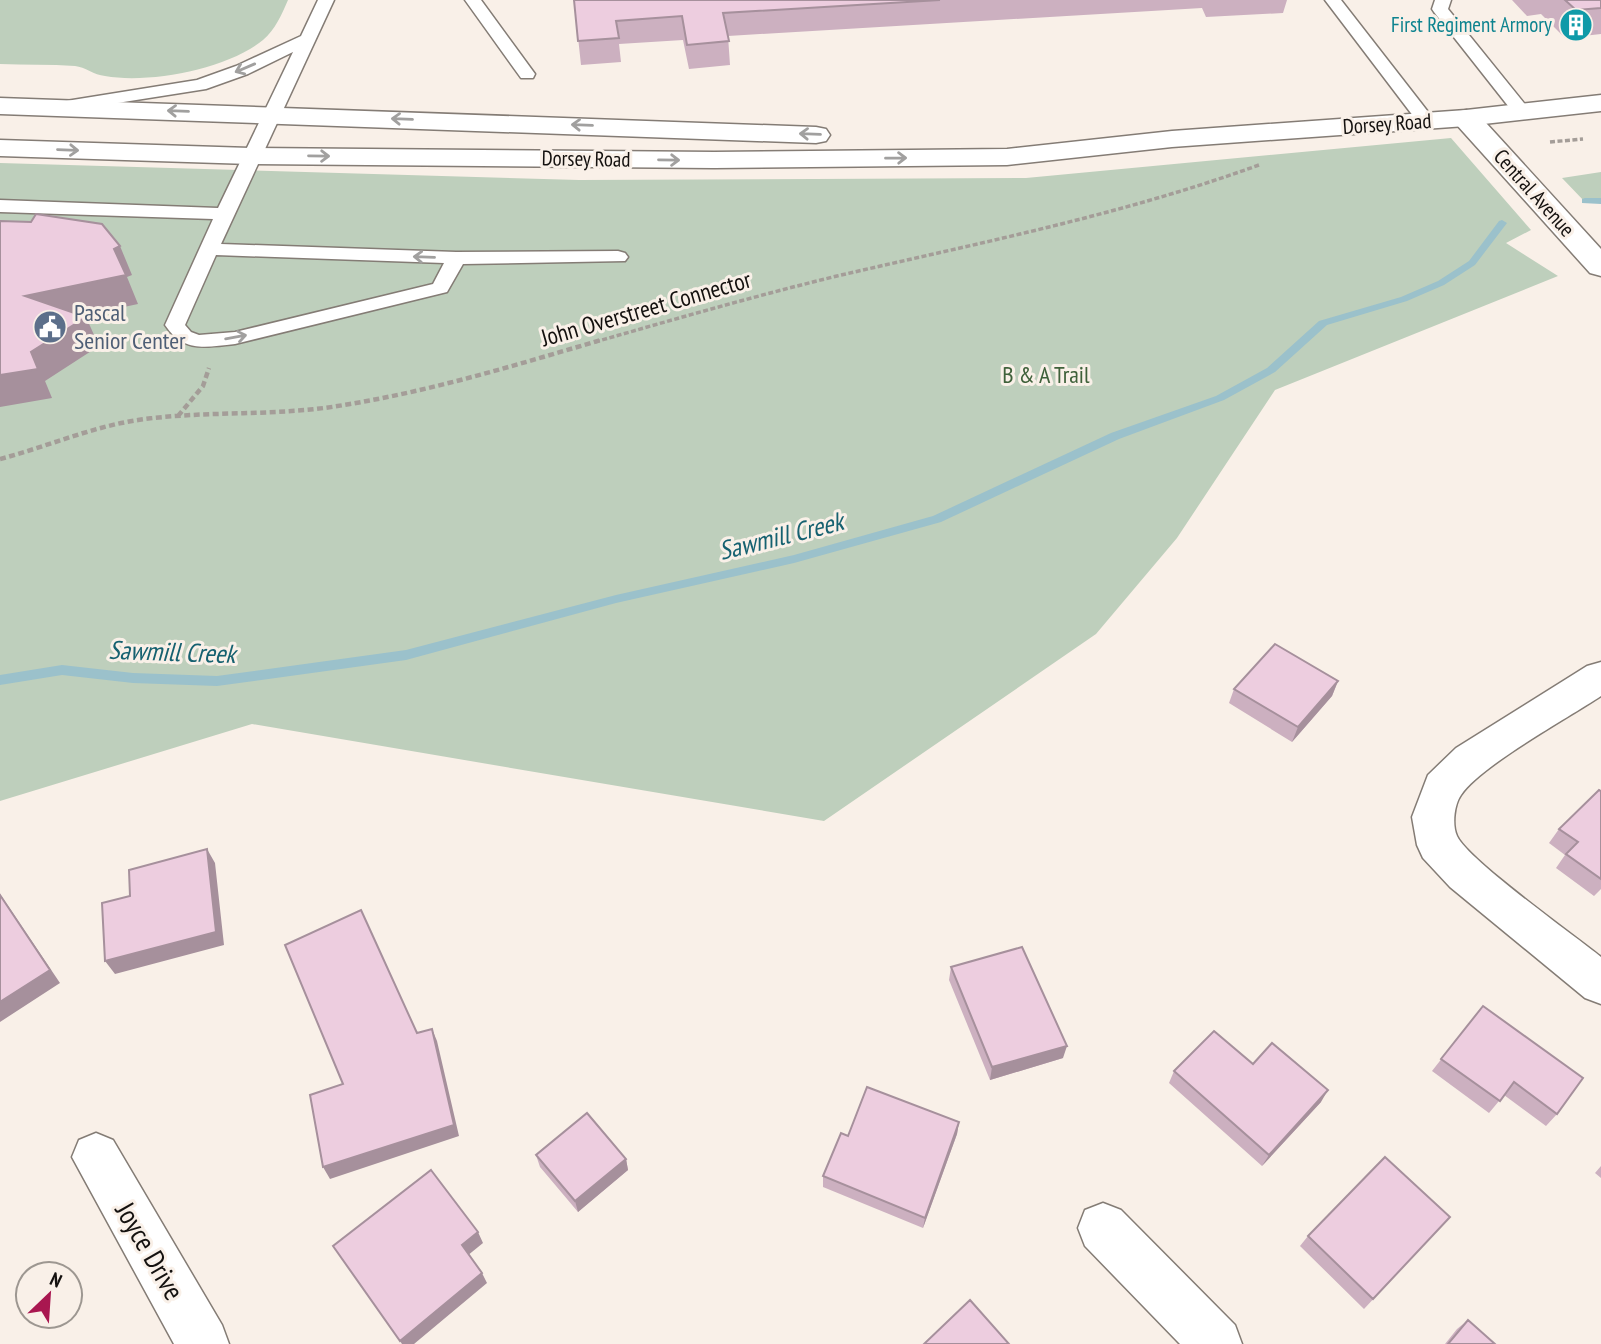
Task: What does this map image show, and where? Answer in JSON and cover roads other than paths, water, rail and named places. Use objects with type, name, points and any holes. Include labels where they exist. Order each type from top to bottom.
[{"type":"main road","name":"Dorsey Road","points":[[0,148],[250,156],[714,160],[1007,157],[1172,139],[1466,118],[1601,103]]},
{"type":"main road","name":"Dorsey Road","points":[[0,106],[908,138],[1172,139]]},
{"type":"main road","name":"Central Avenue","points":[[1466,118],[1601,267]]},
{"type":"main road","points":[[1601,677],[1470,760],[1442,787],[1433,817],[1438,845],[1465,874],[1601,984]]},
{"type":"main road","name":"Joyce Drive","points":[[96,1157],[203,1344]]},
{"type":"main road","points":[[1103,1228],[1216,1344]]},
{"type":"lane","points":[[326,0],[250,156],[175,325],[184,337],[199,341],[234,338],[440,288],[456,258]]},
{"type":"lane","points":[[473,0],[527,74]]},
{"type":"lane","points":[[1333,0],[1426,121]]},
{"type":"lane","points":[[1443,0],[1440,9],[1522,112]]},
{"type":"lane","points":[[58,107],[200,85],[242,70],[307,39]]},
{"type":"lane","points":[[0,206],[224,214]]},
{"type":"lane","points":[[208,249],[456,258],[618,257]]},
{"type":"waterway","name":"Sawmill Creek","points":[[1585,201],[1601,201]]},
{"type":"waterway","name":"Sawmill Creek","points":[[0,680],[62,670],[133,678],[217,681],[406,655],[616,599],[794,559],[937,519],[1115,436],[1220,398],[1271,370],[1323,323],[1404,299],[1441,283],[1472,263],[1502,223]]},
{"type":"place","name":"First Regiment Armory","points":[[1576,25]]},
{"type":"place","name":"Pascal Senior Center","points":[[50,327]]},
{"type":"park label","name":"B & A Trail","points":[[1046,375]]}]
